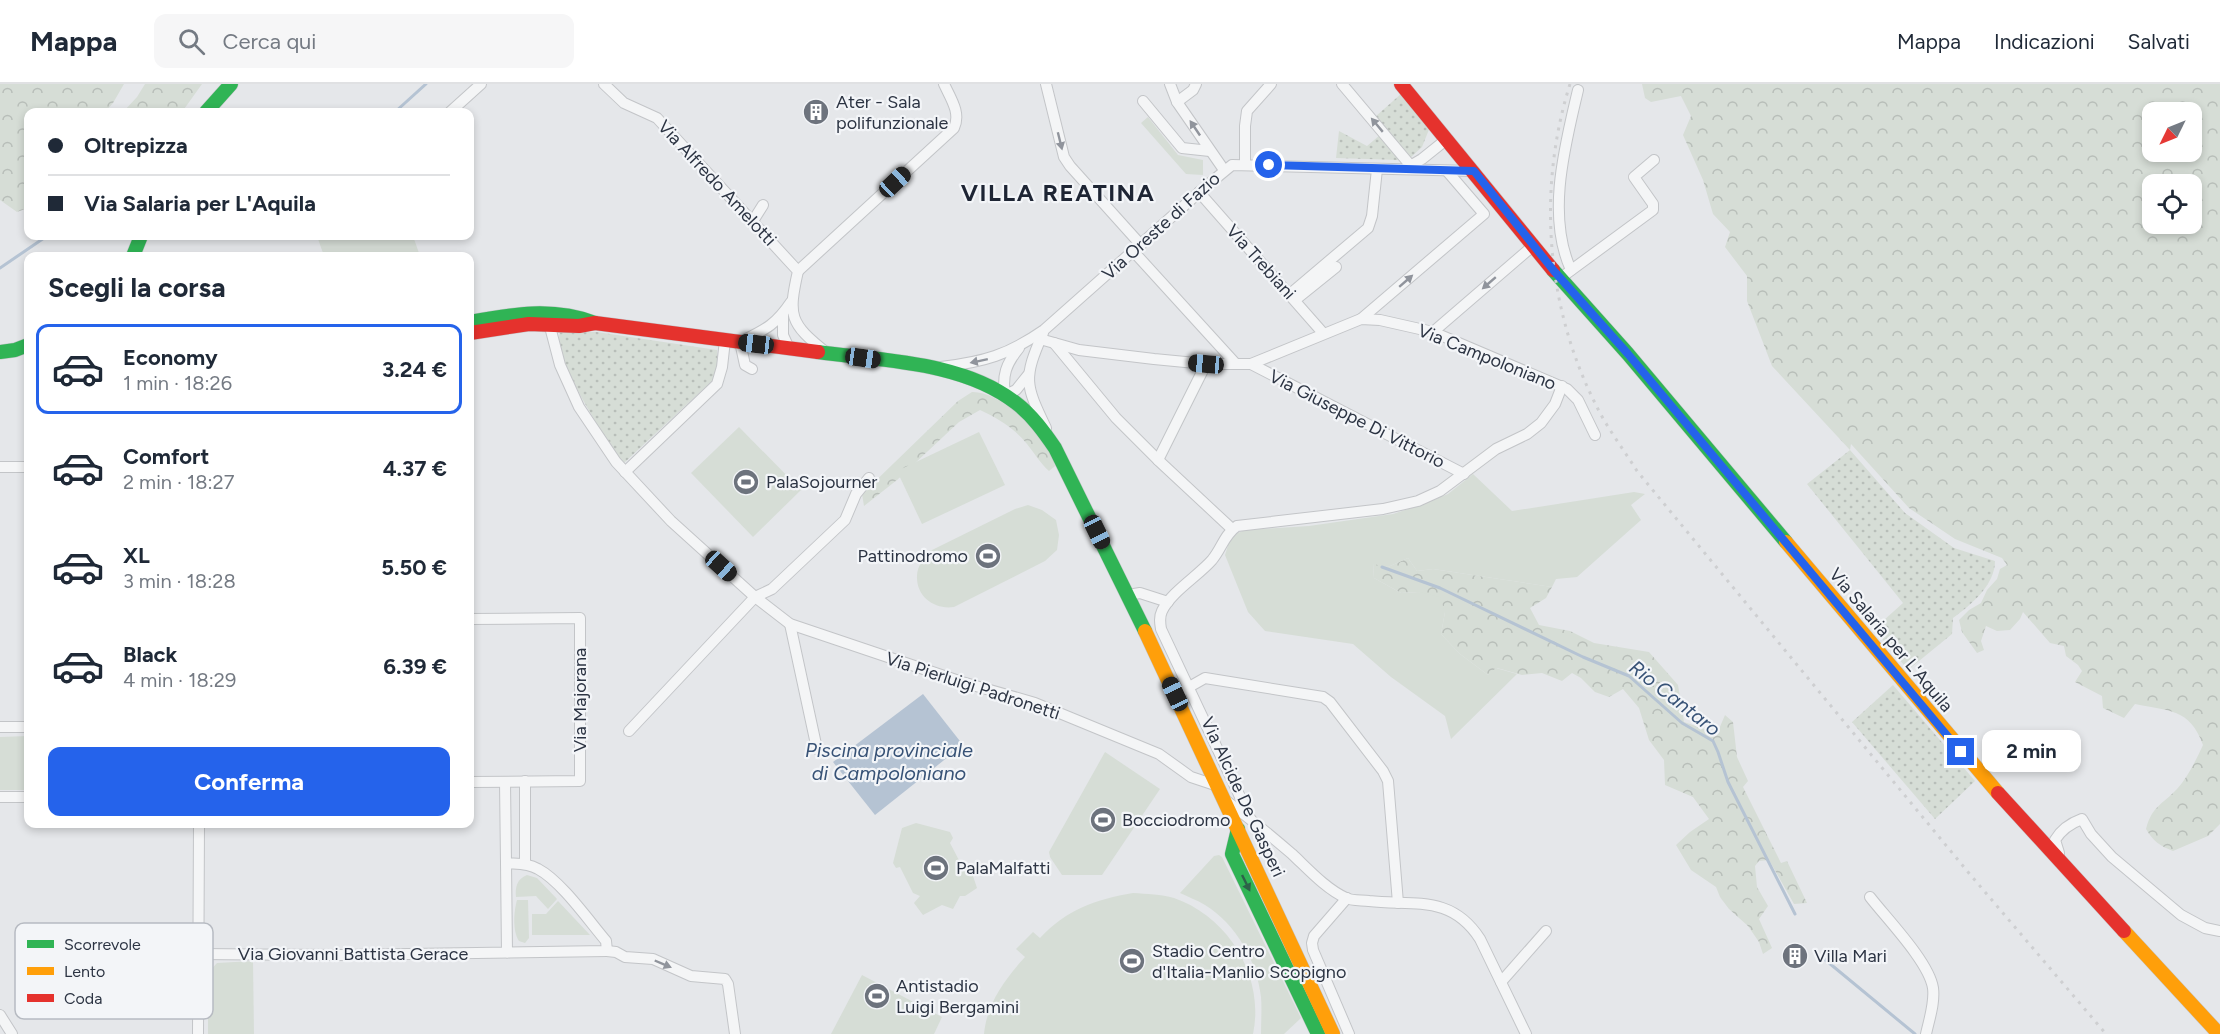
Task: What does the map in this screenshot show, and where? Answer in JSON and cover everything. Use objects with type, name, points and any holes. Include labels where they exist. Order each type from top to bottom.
[{"type":"street","points":[[210,108],[231,84]]},
{"type":"street","points":[[454,108],[481,84]]},
{"type":"street","name":"Via Alfredo Amelotti","points":[[604,84],[624,103],[657,117],[798,271]]},
{"type":"street","points":[[827,353],[800,328],[792,313],[791,302],[798,271],[954,128],[958,120],[956,110],[945,84]]},
{"type":"street","points":[[1046,84],[1064,157],[1070,166],[1236,364]]},
{"type":"street","points":[[1170,84],[1177,102],[1224,170]]},
{"type":"street","points":[[1245,164],[1246,111],[1271,84]]},
{"type":"street","points":[[1342,84],[1407,168],[1447,139]]},
{"type":"street","name":"Via Salaria per L'Aquila","points":[[1401,84],[1534,244],[1568,278],[1976,770],[2219,1034]]},
{"type":"street","points":[[1177,102],[1197,86]]},
{"type":"street","points":[[1578,90],[1565,140],[1559,210],[1561,245],[1568,278],[1653,210],[1653,204],[1634,177],[1654,160]]},
{"type":"street","points":[[1143,101],[1182,148],[1210,152]]},
{"type":"street","points":[[1361,319],[1484,213],[1443,171],[1457,151]]},
{"type":"street","name":"Via Oreste di Fazio","points":[[1021,346],[1042,335],[1199,192],[1232,165],[1474,171]]},
{"type":"street","points":[[1292,297],[1368,228],[1372,216],[1377,170]]},
{"type":"street","name":"Via Trebiani","points":[[1199,192],[1323,333]]},
{"type":"street","points":[[753,221],[763,205]]},
{"type":"street","points":[[1433,332],[1534,244]]},
{"type":"street","points":[[1292,297],[1336,267]]},
{"type":"street","points":[[625,472],[717,384],[733,341],[767,328],[783,314],[791,302]]},
{"type":"street","points":[[474,321],[526,313],[553,312],[579,315],[595,323]]},
{"type":"street","points":[[783,314],[783,335],[789,348]]},
{"type":"street","name":"Via Campoloniano","points":[[1042,335],[1053,343],[1078,350],[1206,364],[1251,364],[1361,319],[1380,320],[1433,332],[1562,386],[1578,400],[1595,435]]},
{"type":"street","points":[[789,348],[796,320]]},
{"type":"street","name":"Via Pierluigi Padronetti","points":[[549,323],[560,365],[579,407],[616,462],[670,521],[755,597],[790,624],[816,635],[1035,703],[1159,754],[1191,777],[1220,792],[1326,884],[1347,898]]},
{"type":"street","points":[[474,332],[529,324],[579,326],[595,323],[934,368],[966,375],[1005,395]]},
{"type":"street","points":[[1005,395],[1016,390],[1028,375],[1042,335]]},
{"type":"street","points":[[0,343],[24,337]]},
{"type":"street","points":[[733,341],[745,365],[752,369]]},
{"type":"street","points":[[1053,343],[1116,418],[1232,529]]},
{"type":"street","points":[[934,368],[986,361],[1021,346]]},
{"type":"street","points":[[1005,395],[1003,376],[1005,367],[1021,346]]},
{"type":"street","points":[[0,352],[24,347]]},
{"type":"street","points":[[1158,460],[1206,364]]},
{"type":"street","name":"Via Giuseppe Di Vittorio","points":[[1251,364],[1464,474]]},
{"type":"street","points":[[1028,375],[1029,389],[1055,448]]},
{"type":"street","points":[[1250,818],[1161,629],[1162,612],[1168,603],[1215,557],[1228,532],[1237,526],[1383,509],[1418,501],[1440,491],[1496,449],[1527,434],[1541,423],[1555,404],[1562,386]]},
{"type":"street","name":"Via Alcide De Gasperi","points":[[1005,395],[1029,414],[1055,448],[1175,694],[1333,1034]]},
{"type":"street","points":[[0,467],[24,467]]},
{"type":"street","points":[[629,731],[755,597],[772,589],[845,520],[856,494],[869,478]]},
{"type":"street","points":[[1128,596],[1140,593],[1168,603]]},
{"type":"street","name":"Via Majorana","points":[[474,619],[580,618],[580,781],[474,782]]},
{"type":"street","points":[[790,624],[817,748]]},
{"type":"street","points":[[1175,694],[1205,678],[1323,697],[1330,702],[1383,771],[1388,781],[1398,903]]},
{"type":"street","points":[[0,727],[24,727]]},
{"type":"street","points":[[525,781],[525,864]]},
{"type":"street","points":[[505,782],[507,952]]},
{"type":"street","points":[[0,797],[24,797]]},
{"type":"street","points":[[2058,861],[2059,853],[2055,840],[2062,831],[2082,819],[2088,825],[2091,834],[2112,857],[2181,915],[2205,928],[2220,931]]},
{"type":"street","points":[[198,923],[199,828]]},
{"type":"street","points":[[1238,828],[1232,854],[1318,1034]]},
{"type":"street","points":[[506,863],[525,864],[538,868],[552,878],[606,941],[607,951]]},
{"type":"street","points":[[1870,897],[1928,973],[1933,987],[1933,996],[1926,1034]]},
{"type":"street","points":[[1349,1034],[1312,943],[1314,936],[1347,898],[1398,903],[1407,901],[1433,905],[1463,919],[1480,939],[1526,1034]]},
{"type":"street","points":[[1501,982],[1546,931]]},
{"type":"street","name":"Via Giovanni Battista Gerace","points":[[213,954],[616,952],[626,957],[652,959],[691,976],[716,976],[724,979],[728,984],[735,1034]]},
{"type":"street","points":[[0,1015],[12,1034]]},
{"type":"green space","points":[[0,84],[124,84],[109,108],[24,108],[24,209],[17,212],[0,200]]},
{"type":"green space","points":[[145,84],[202,84],[185,108],[127,108]]},
{"type":"green space","points":[[1642,84],[2220,84],[2220,824],[2208,836],[2173,851],[2157,843],[2146,829],[2154,810],[2185,779],[2203,745],[2192,724],[2177,713],[2135,704],[2124,718],[2103,708],[2102,696],[2075,682],[2082,671],[2066,656],[2064,646],[2050,643],[2023,612],[2010,630],[1997,631],[1986,626],[1981,641],[1984,650],[1977,653],[1962,632],[1959,620],[1981,603],[1987,590],[1997,579],[2000,569],[2007,565],[2002,558],[1955,539],[1909,508],[1851,444],[1850,450],[1772,366],[1747,301],[1747,276],[1725,247],[1730,232],[1713,214],[1703,180],[1683,135],[1691,116],[1681,96],[1651,102],[1645,98]]},
{"type":"green space","points":[[1402,93],[1430,127],[1422,147],[1409,159],[1375,117]]},
{"type":"green space","points":[[1148,117],[1178,155],[1203,160],[1203,175],[1186,174],[1141,123]]},
{"type":"green space","points":[[1339,131],[1367,146],[1380,135],[1395,152],[1398,160],[1336,158]]},
{"type":"green space","points":[[318,240],[414,240],[419,252],[323,252]]},
{"type":"green space","points":[[560,332],[597,332],[717,350],[718,363],[713,380],[624,463],[602,433],[571,377],[560,344]]},
{"type":"green space","points":[[972,392],[997,399],[1023,418],[1045,442],[1055,466],[1049,471],[1017,433],[1000,420],[980,410],[959,422],[897,480],[864,506],[862,494],[958,401]]},
{"type":"green space","name":"PalaSojourner","points":[[739,427],[801,490],[753,537],[691,473]]},
{"type":"green space","points":[[979,432],[1005,485],[922,524],[897,471]]},
{"type":"green space","points":[[1850,450],[1905,513],[1954,548],[1995,561],[1991,578],[1981,594],[1953,618],[1952,634],[1908,670],[1874,629],[1903,603],[1807,484]]},
{"type":"green space","points":[[1473,474],[1512,511],[1634,492],[1645,494],[1631,505],[1641,520],[1577,577],[1556,579],[1552,587],[1433,569],[1417,571],[1408,558],[1388,567],[1373,564],[1374,578],[1401,593],[1419,592],[1440,597],[1445,612],[1441,634],[1460,654],[1488,675],[1496,668],[1517,674],[1451,739],[1445,716],[1391,677],[1353,644],[1265,631],[1248,612],[1225,555],[1230,539],[1245,530],[1309,526],[1393,514],[1448,494]]},
{"type":"green space","name":"Pattinodromo","points":[[1028,505],[1042,510],[1056,520],[1059,535],[1057,550],[1045,561],[954,607],[934,604],[923,596],[917,572],[921,562],[930,551],[1015,509]]},
{"type":"green space","points":[[1408,558],[1417,571],[1433,569],[1552,587],[1546,598],[1530,608],[1539,625],[1570,631],[1594,643],[1649,652],[1678,685],[1684,722],[1713,732],[1719,729],[1725,715],[1733,722],[1737,757],[1748,781],[1743,787],[1781,863],[1787,861],[1807,903],[1794,904],[1769,860],[1759,861],[1755,866],[1757,887],[1768,906],[1759,919],[1772,948],[1763,954],[1759,942],[1748,926],[1729,909],[1716,887],[1691,870],[1676,845],[1709,819],[1693,797],[1665,785],[1664,760],[1649,740],[1639,708],[1623,689],[1609,697],[1595,692],[1581,678],[1572,673],[1562,681],[1542,673],[1522,675],[1497,668],[1488,675],[1460,654],[1441,634],[1445,612],[1419,592],[1401,593],[1374,578],[1373,563],[1388,567]]},
{"type":"green space","points":[[1893,685],[1975,781],[1935,819],[1852,722]]},
{"type":"green space","points":[[24,736],[24,790],[0,790],[0,737]]},
{"type":"green space","name":"Bocciodromo","points":[[1105,752],[1160,789],[1102,875],[1062,875],[1049,852]]},
{"type":"green space","name":"PalaMalfatti","points":[[916,823],[950,832],[953,838],[950,843],[962,866],[974,869],[973,876],[977,888],[965,896],[960,896],[953,909],[942,905],[923,915],[914,903],[920,896],[913,893],[900,867],[896,868],[893,863],[902,828]]},
{"type":"green space","points":[[1219,855],[1301,1018],[1284,1034],[1261,1034],[1259,983],[1250,957],[1235,933],[1216,913],[1202,903],[1180,893],[1214,856]]},
{"type":"green space","points":[[527,875],[537,878],[557,899],[548,909],[536,896],[516,897],[517,884]]},
{"type":"green space","name":"Stadio Centro d'Italia-Manlio Scopigno","points":[[1133,893],[1174,898],[1194,907],[1226,934],[1239,952],[1248,971],[1255,1013],[1253,1034],[984,1034],[989,1012],[998,992],[1025,957],[1016,949],[1033,932],[1040,938],[1060,920],[1082,907]]},
{"type":"green space","points":[[517,900],[528,900],[529,938],[525,943],[519,941],[515,932],[514,915]]},
{"type":"green space","points":[[558,901],[590,935],[532,935],[532,914],[546,914]]},
{"type":"green space","points":[[253,961],[254,1034],[208,1034],[208,1019],[213,1019],[213,967],[217,963]]},
{"type":"green space","name":"Antistadio Luigi Bergamini","points":[[862,975],[942,1017],[934,1034],[831,1034]]},
{"type":"water","name":"Piscina provinciale di Campoloniano","points":[[923,694],[963,745],[875,815],[833,762]]},
{"type":"waterway","points":[[399,108],[426,84]]},
{"type":"waterway","points":[[0,268],[41,240]]},
{"type":"waterway","name":"Rio Cantaro","points":[[1382,567],[1440,588],[1583,657],[1629,676],[1682,723],[1713,741],[1728,782],[1795,914]]},
{"type":"waterway","name":"Rio Cantaro","points":[[1823,958],[1915,1034]]},
{"type":"railway","points":[[1570,84],[1553,165],[1552,247],[1557,288],[1566,328],[1579,367],[1600,414],[1637,471],[1968,872],[2106,1034]]},
{"type":"traffic: fast","points":[[210,108],[231,84]]},
{"type":"traffic: fast","points":[[135,252],[139,240]]},
{"type":"traffic: fast","points":[[1553,270],[1628,354],[1786,542]]},
{"type":"traffic: fast","points":[[474,321],[533,313],[564,315],[595,323]]},
{"type":"traffic: fast","points":[[0,352],[24,347]]},
{"type":"traffic: fast","points":[[818,352],[895,361],[946,371],[995,389],[1022,408],[1055,448],[1145,631]]},
{"type":"traffic: fast","points":[[1238,829],[1232,854],[1318,1034]]},
{"type":"traffic: slow","points":[[1786,542],[1998,793]]},
{"type":"traffic: slow","points":[[1145,631],[1333,1034]]},
{"type":"traffic: slow","points":[[2124,931],[2219,1034]]},
{"type":"traffic: jam","points":[[1401,84],[1553,270]]},
{"type":"traffic: jam","points":[[474,332],[529,324],[579,326],[595,323],[818,352]]},
{"type":"traffic: jam","points":[[1998,793],[2124,931]]},
{"type":"place","name":"Ater - Sala polifunzionale","points":[[816,112]]},
{"type":"place","name":"PalaSojourner","points":[[746,482]]},
{"type":"place","name":"Pattinodromo","points":[[988,556]]},
{"type":"place","name":"Bocciodromo","points":[[1103,820]]},
{"type":"place","name":"PalaMalfatti","points":[[936,868]]},
{"type":"place","name":"Villa Mari","points":[[1795,956]]},
{"type":"place","name":"Stadio Centro d'Italia-Manlio Scopigno","points":[[1132,961]]},
{"type":"place","name":"Antistadio Luigi Bergamini","points":[[877,996]]},
{"type":"district","name":"VILLA REATINA","points":[[1058,192]]},
{"type":"route","points":[[1269,165],[1377,170],[1474,171],[1554,271],[1628,354],[1961,752]]}]
